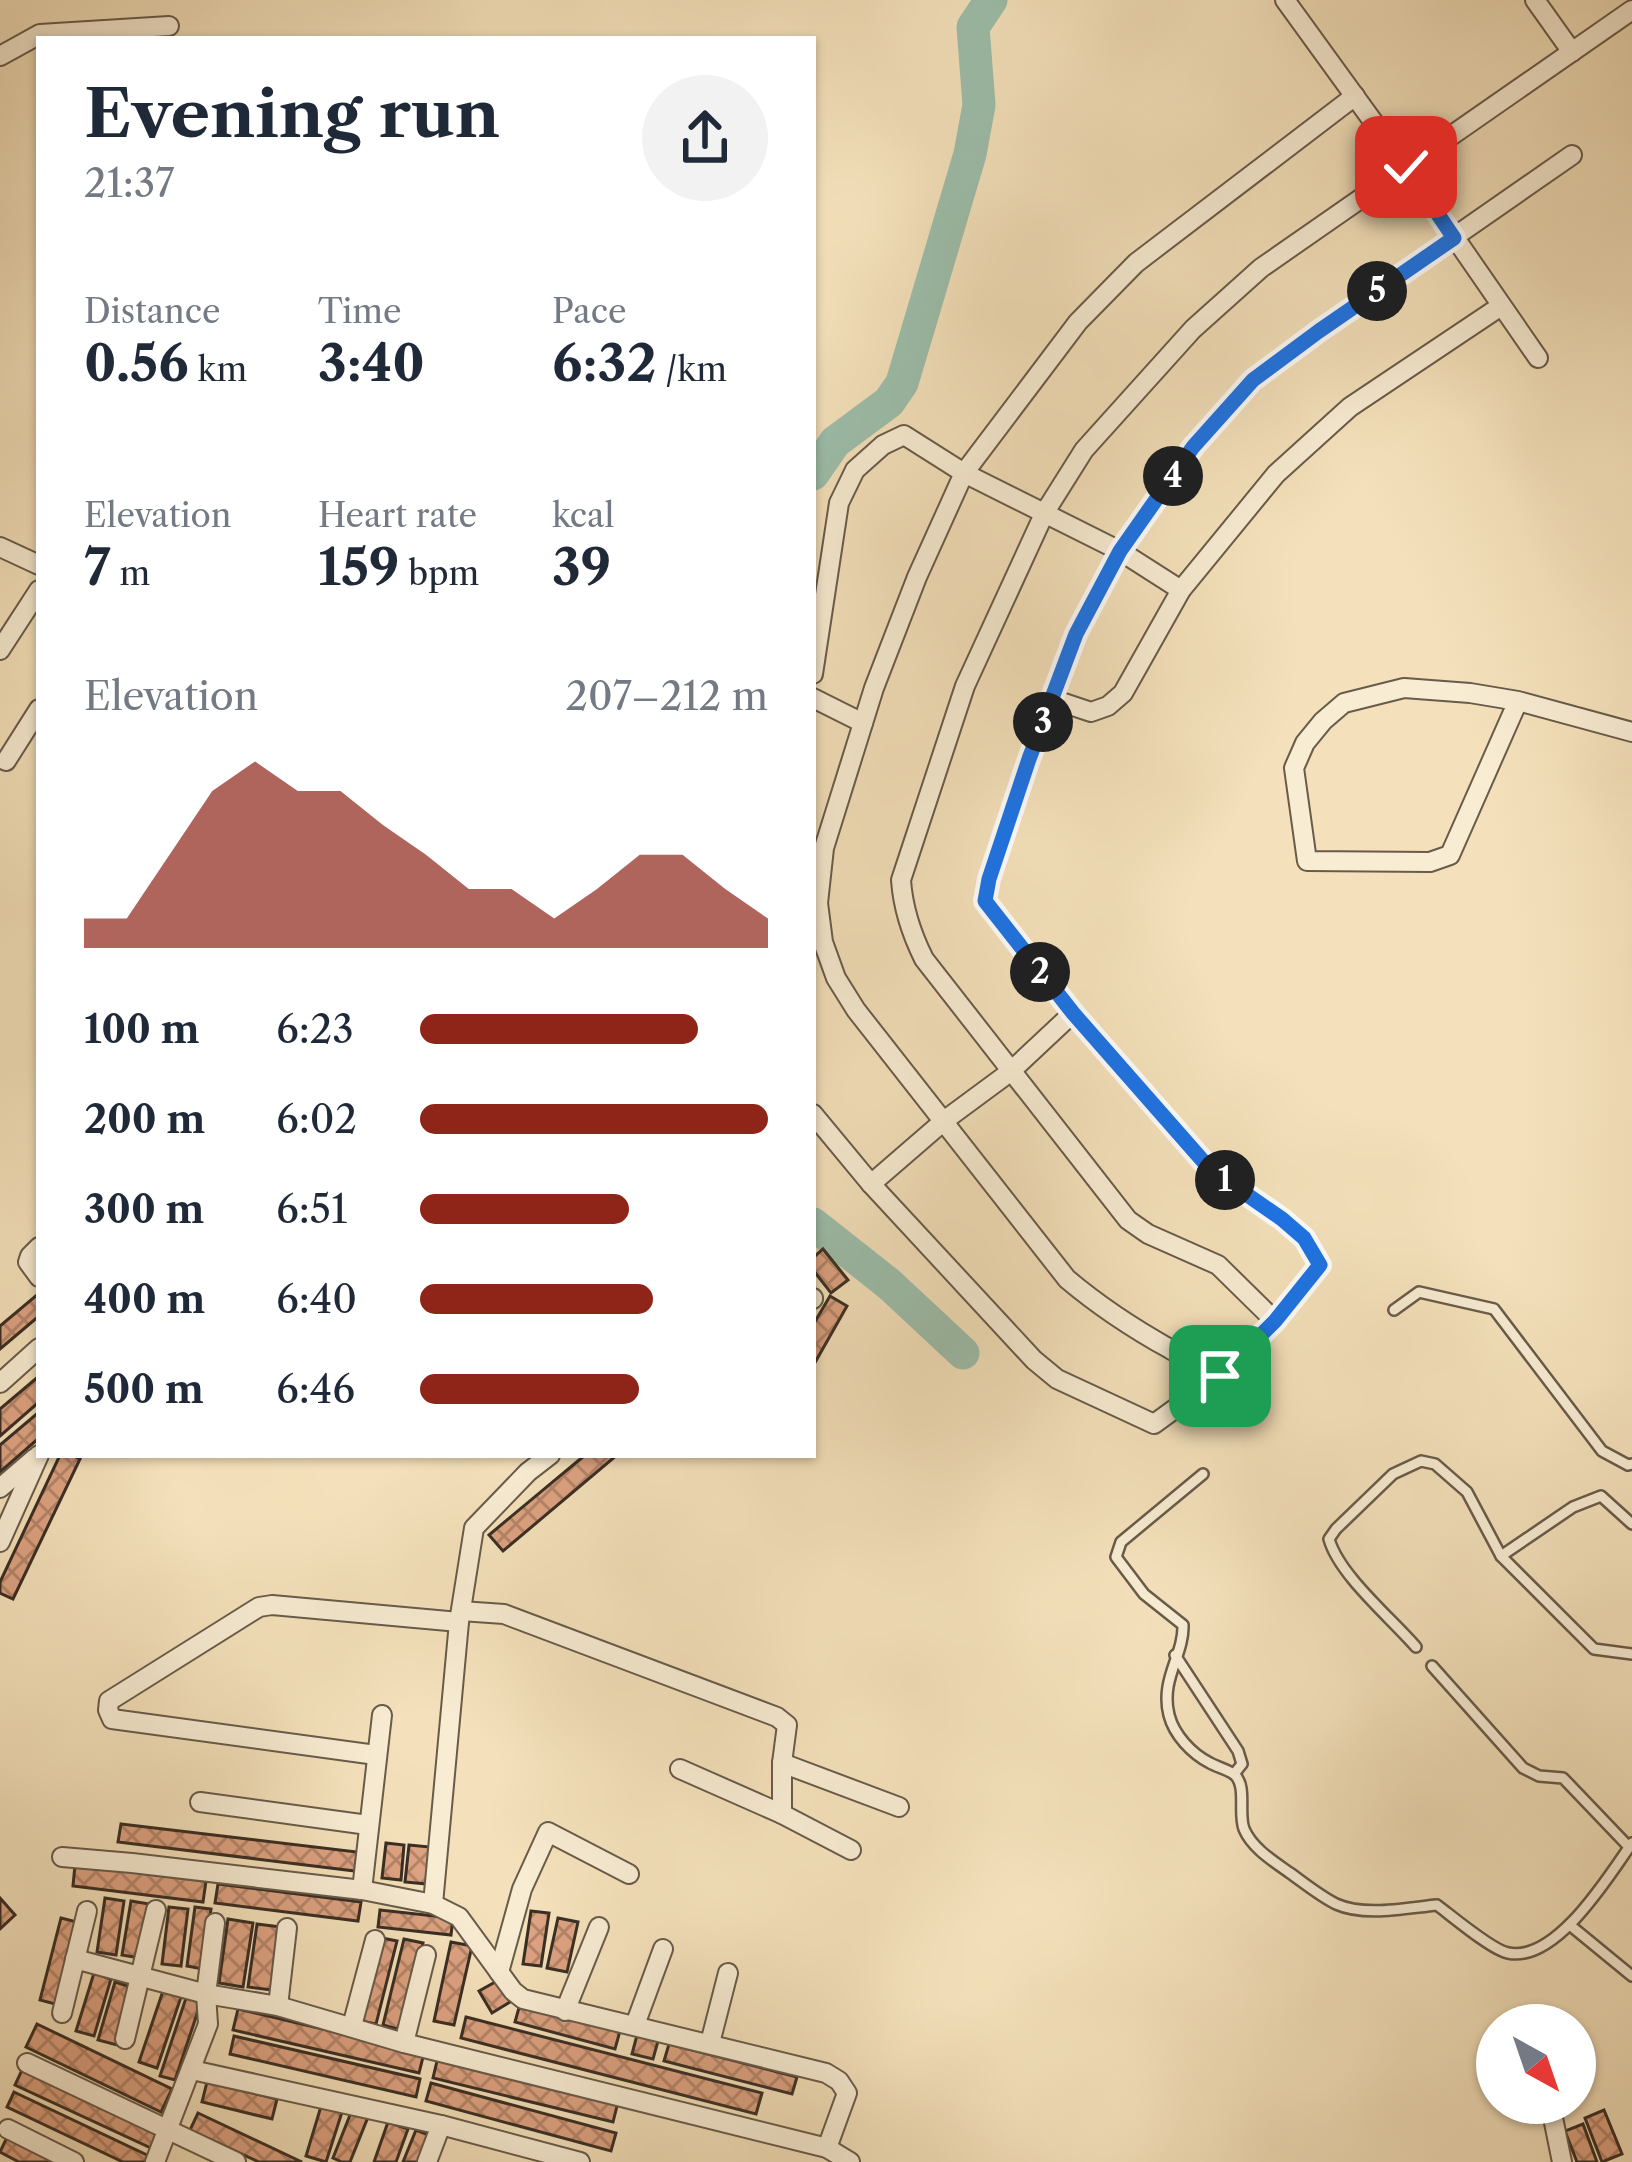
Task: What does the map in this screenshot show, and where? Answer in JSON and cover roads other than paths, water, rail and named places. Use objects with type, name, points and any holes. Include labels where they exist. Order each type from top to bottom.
[{"type":"street","points":[[1285,0],[1538,358]]},
{"type":"street","points":[[1535,0],[1572,52]]},
{"type":"street","points":[[1275,1321],[1218,1265],[1128,1220],[924,959],[912,935],[901,880],[965,686],[1045,512],[1084,450],[1193,329],[1261,268],[1632,10]]},
{"type":"street","points":[[36,36],[169,26]]},
{"type":"street","points":[[0,56],[36,36]]},
{"type":"street","points":[[1220,1376],[1174,1352],[1067,1279],[856,1010],[836,978],[818,903],[824,848],[863,723],[917,577],[964,473],[1078,322],[1136,263],[1354,96]]},
{"type":"street","points":[[816,1118],[1034,1360],[1057,1379],[1154,1424],[1220,1376],[1275,1321],[1320,1265],[1304,1238],[1210,1169],[1073,1013],[985,901],[989,879],[1076,634],[1120,551],[1193,447],[1253,380],[1572,155]]},
{"type":"street","points":[[1052,699],[1091,712],[1123,693],[1180,590],[1276,474],[1350,407],[1501,306]]},
{"type":"street","points":[[816,654],[839,503],[855,470],[904,434],[964,473],[1120,551],[1180,590]]},
{"type":"street","points":[[0,547],[36,564]]},
{"type":"street","points":[[0,650],[36,595]]},
{"type":"street","points":[[1518,701],[1450,855],[1430,862],[1307,861],[1294,768],[1305,743],[1344,703],[1404,688],[1518,701],[1632,732]]},
{"type":"street","points":[[816,700],[863,723]]},
{"type":"street","points":[[6,761],[36,714]]},
{"type":"street","points":[[872,1184],[945,1120],[1010,1072],[1073,1013]]},
{"type":"street","points":[[0,1383],[36,1351]]},
{"type":"street","points":[[0,1488],[36,1458]]},
{"type":"street","points":[[0,1542],[38,1458]]},
{"type":"street","points":[[516,1458],[528,1472]]},
{"type":"street","points":[[433,1904],[473,1528],[546,1458]]},
{"type":"street","points":[[376,1755],[112,1719],[109,1701],[259,1607],[272,1604],[460,1617],[504,1614],[787,1725],[782,1814]]},
{"type":"street","points":[[362,1890],[382,1715]]},
{"type":"street","points":[[782,1763],[899,1807]]},
{"type":"street","points":[[680,1769],[851,1850]]},
{"type":"street","points":[[200,1802],[368,1825]]},
{"type":"street","points":[[500,1972],[522,1888],[548,1832],[629,1874]]},
{"type":"street","points":[[62,1857],[362,1890],[433,1904],[459,1917],[524,1999],[826,2073],[847,2093],[827,2149]]},
{"type":"street","points":[[125,2039],[156,1910]]},
{"type":"street","points":[[62,2013],[87,1911]]},
{"type":"street","points":[[155,2162],[208,2024],[206,1994],[215,1923]]},
{"type":"street","points":[[566,2011],[598,1927]]},
{"type":"street","points":[[278,2006],[287,1928]]},
{"type":"street","points":[[352,2026],[375,1940]]},
{"type":"street","points":[[635,2025],[663,1949]]},
{"type":"street","points":[[404,2043],[426,1955]]},
{"type":"street","points":[[75,1959],[206,1994],[278,2006],[404,2043],[827,2149],[850,2162]]},
{"type":"street","points":[[710,2043],[728,1973]]},
{"type":"street","points":[[27,2063],[236,2162]]},
{"type":"street","points":[[192,2070],[442,2125],[580,2162]]},
{"type":"street","points":[[1554,2124],[1562,2162]]},
{"type":"street","points":[[428,2162],[442,2125]]},
{"type":"street","points":[[8,2129],[74,2162]]},
{"type":"lane","points":[[1394,1310],[1419,1292],[1494,1309],[1602,1451],[1632,1464]]},
{"type":"lane","points":[[1416,1647],[1375,1606],[1329,1539],[1393,1474],[1421,1461],[1435,1464],[1467,1492],[1501,1556],[1594,1649],[1632,1654]]},
{"type":"lane","points":[[1203,1474],[1120,1542],[1116,1557],[1133,1582],[1183,1625],[1167,1699],[1170,1720],[1191,1750],[1234,1774],[1245,1833],[1267,1857],[1338,1905],[1379,1910],[1436,1905],[1504,1953],[1523,1954],[1570,1926],[1631,1845],[1563,1778],[1539,1776],[1523,1768],[1432,1666]]},
{"type":"lane","points":[[1501,1556],[1574,1507],[1601,1496],[1632,1524]]},
{"type":"lane","points":[[1175,1655],[1238,1751],[1242,1764],[1234,1774]]},
{"type":"lane","points":[[1570,1926],[1632,1976]]},
{"type":"waterway","points":[[816,470],[835,442],[889,402],[902,383],[970,154],[979,105],[973,27],[991,0]]},
{"type":"waterway","points":[[816,1226],[889,1284],[963,1353]]}]
